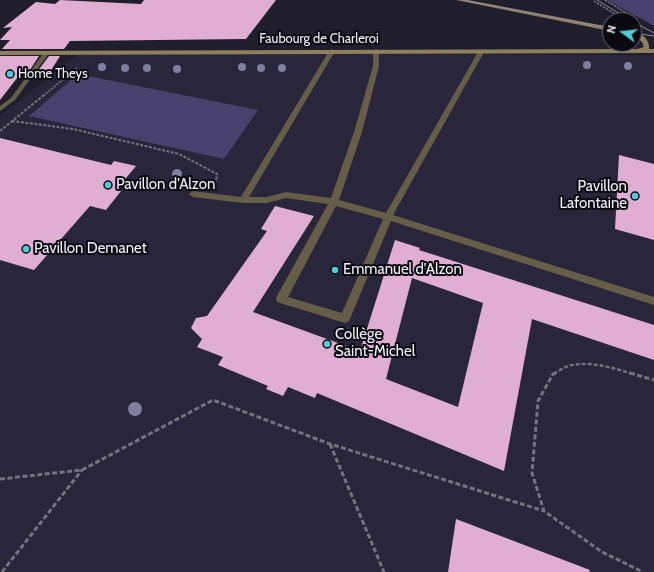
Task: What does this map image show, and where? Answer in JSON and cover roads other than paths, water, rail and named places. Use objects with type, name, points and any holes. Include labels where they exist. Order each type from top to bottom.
[{"type":"main road","points":[[459,0],[602,27]]},
{"type":"main road","points":[[642,35],[650,36]]},
{"type":"main road","points":[[642,38],[645,40],[647,48],[642,50]]},
{"type":"main road","points":[[0,48],[504,48],[654,46]]},
{"type":"main road","name":"Faubourg de Charleroi","points":[[0,53],[332,51],[481,52],[504,48],[602,50]]},
{"type":"main road","name":"Faubourg de Charleroi","points":[[642,51],[654,51]]},
{"type":"lane","points":[[243,200],[332,51]]},
{"type":"lane","points":[[376,51],[376,66],[360,125],[334,202],[281,299],[345,318],[388,217],[481,52]]},
{"type":"lane","points":[[0,109],[13,99],[47,52]]},
{"type":"lane","points":[[194,194],[243,200],[267,200],[286,195],[334,202],[388,217],[654,301]]},
{"type":"tram line","points":[[462,0],[602,26]]},
{"type":"tram line","points":[[597,0],[617,12]]},
{"type":"tram line","points":[[642,26],[654,33]]},
{"type":"tram line","points":[[642,34],[654,36]]},
{"type":"place","name":"Home Theys","points":[[10,74]]},
{"type":"place","name":"Pavillon d'Alzon","points":[[108,185]]},
{"type":"place","name":"Pavillon Lafontaine","points":[[635,196]]},
{"type":"place","name":"Pavillon Demanet","points":[[26,249]]},
{"type":"place","name":"Emmanuel d'Alzon","points":[[335,270]]},
{"type":"place","name":"Collège Saint-Michel","points":[[327,344]]}]
